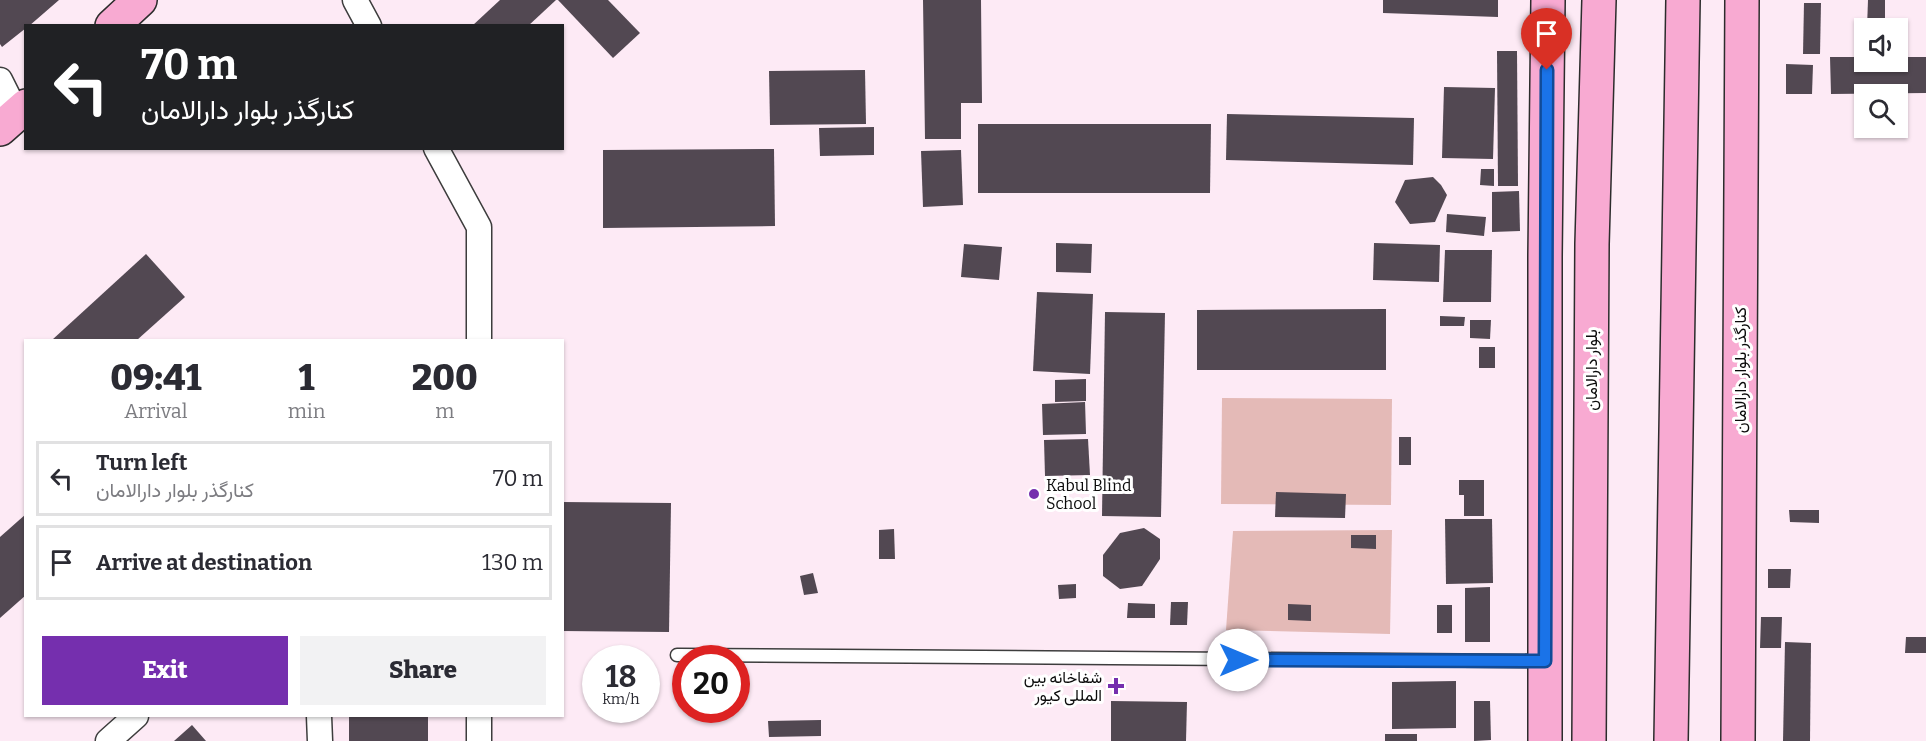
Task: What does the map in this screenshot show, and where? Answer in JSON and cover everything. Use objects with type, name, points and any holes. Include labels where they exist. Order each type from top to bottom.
[{"type":"street","points":[[114,24],[140,0]]},
{"type":"street","points":[[355,0],[368,24]]},
{"type":"street","points":[[1545,741],[1545,257],[1548,0]]},
{"type":"street","name":"بلوار دارالامان","points":[[1589,741],[1592,244],[1599,0]]},
{"type":"street","points":[[1671,741],[1683,0]]},
{"type":"street","name":"کنارگذر بلوار دارالامان","points":[[1738,741],[1742,0]]},
{"type":"street","points":[[0,80],[14,116]]},
{"type":"street","points":[[437,150],[479,227],[479,339]]},
{"type":"street","points":[[108,741],[135,717]]},
{"type":"street","points":[[320,717],[320,741]]},
{"type":"street","points":[[479,717],[479,741]]},
{"type":"lane","points":[[750,656],[1545,661]]},
{"type":"shaded area","points":[[1222,398],[1392,399],[1391,505],[1221,504]]},
{"type":"shaded area","points":[[1392,530],[1390,634],[1226,630],[1233,531]]},
{"type":"building","points":[[0,0],[59,0],[31,24],[24,24],[24,30],[2,47],[0,44]]},
{"type":"building","points":[[500,0],[556,0],[530,24],[474,24]]},
{"type":"building","points":[[558,0],[608,0],[640,33],[613,58]]},
{"type":"building","points":[[923,0],[981,0],[982,103],[961,103],[961,139],[925,139]]},
{"type":"building","points":[[1383,0],[1498,0],[1498,17],[1383,13]]},
{"type":"building","points":[[1868,0],[1885,0],[1885,18],[1867,18]]},
{"type":"building","points":[[1804,3],[1821,3],[1820,54],[1803,54]]},
{"type":"building","points":[[1497,51],[1517,51],[1518,186],[1498,186]]},
{"type":"building","points":[[1830,57],[1854,57],[1854,72],[1908,72],[1908,57],[1926,57],[1926,93],[1908,93],[1908,84],[1854,84],[1854,94],[1831,94]]},
{"type":"building","points":[[1786,64],[1813,65],[1812,94],[1786,94]]},
{"type":"building","points":[[865,70],[866,124],[770,125],[769,71]]},
{"type":"building","points":[[1444,87],[1495,88],[1493,159],[1442,158]]},
{"type":"building","points":[[1227,114],[1414,118],[1413,165],[1226,160]]},
{"type":"building","points":[[978,124],[1211,124],[1210,193],[978,193]]},
{"type":"building","points":[[874,127],[874,155],[820,156],[819,128]]},
{"type":"building","points":[[774,149],[775,226],[603,228],[603,150]]},
{"type":"building","points":[[961,150],[963,205],[923,207],[921,151]]},
{"type":"building","points":[[1481,169],[1494,169],[1494,186],[1480,185]]},
{"type":"building","points":[[1433,177],[1447,195],[1435,222],[1410,224],[1395,202],[1405,180]]},
{"type":"building","points":[[1519,191],[1520,231],[1492,232],[1492,192]]},
{"type":"building","points":[[1447,214],[1486,217],[1484,236],[1446,232]]},
{"type":"building","points":[[1056,243],[1092,244],[1091,273],[1056,272]]},
{"type":"building","points":[[1374,243],[1440,245],[1439,282],[1373,280]]},
{"type":"building","points":[[964,244],[1002,247],[999,280],[961,277]]},
{"type":"building","points":[[1445,250],[1492,250],[1491,302],[1443,302]]},
{"type":"building","points":[[146,254],[185,297],[138,339],[53,339]]},
{"type":"building","points":[[1037,292],[1093,294],[1090,374],[1033,371]]},
{"type":"building","points":[[1386,309],[1386,370],[1197,370],[1197,310]]},
{"type":"building","points":[[1105,312],[1165,313],[1161,517],[1102,516]]},
{"type":"building","points":[[1440,316],[1465,317],[1464,326],[1440,326]]},
{"type":"building","points":[[1470,320],[1491,320],[1490,339],[1470,338]]},
{"type":"building","points":[[1479,347],[1495,347],[1495,368],[1479,368]]},
{"type":"building","points":[[1086,379],[1086,401],[1055,402],[1055,380]]},
{"type":"building","points":[[1085,402],[1086,434],[1043,435],[1042,404]]},
{"type":"building","points":[[1399,437],[1411,437],[1411,465],[1399,465]]},
{"type":"building","points":[[1088,439],[1090,475],[1045,476],[1044,440]]},
{"type":"building","points":[[1459,480],[1484,480],[1484,516],[1464,516],[1464,495],[1459,495]]},
{"type":"building","points":[[1276,492],[1346,494],[1345,518],[1275,517]]},
{"type":"building","points":[[564,502],[671,503],[669,632],[564,631]]},
{"type":"building","points":[[1789,510],[1819,510],[1819,523],[1790,522]]},
{"type":"building","points":[[24,516],[24,597],[0,618],[0,537]]},
{"type":"building","points":[[1445,519],[1492,519],[1493,583],[1446,584]]},
{"type":"building","points":[[1144,528],[1160,539],[1160,559],[1142,586],[1120,589],[1103,576],[1103,555],[1120,533]]},
{"type":"building","points":[[894,529],[895,559],[879,559],[879,530]]},
{"type":"building","points":[[1351,535],[1376,535],[1376,549],[1351,548]]},
{"type":"building","points":[[1768,569],[1791,569],[1790,588],[1768,588]]},
{"type":"building","points":[[813,573],[818,593],[804,595],[800,576]]},
{"type":"building","points":[[1076,584],[1076,598],[1059,599],[1058,585]]},
{"type":"building","points":[[1490,587],[1490,642],[1465,642],[1465,588]]},
{"type":"building","points":[[1171,602],[1188,602],[1187,625],[1170,625]]},
{"type":"building","points":[[1128,603],[1155,604],[1155,618],[1127,618]]},
{"type":"building","points":[[1288,604],[1311,605],[1311,621],[1288,620]]},
{"type":"building","points":[[1437,605],[1452,605],[1452,633],[1437,633]]},
{"type":"building","points":[[1761,617],[1782,617],[1781,648],[1760,648]]},
{"type":"building","points":[[1906,637],[1926,637],[1926,653],[1905,653]]},
{"type":"building","points":[[1785,642],[1811,643],[1810,741],[1783,741]]},
{"type":"building","points":[[1456,681],[1456,728],[1392,729],[1392,682]]},
{"type":"building","points":[[1111,701],[1187,702],[1186,741],[1111,741]]},
{"type":"building","points":[[1474,701],[1490,701],[1491,740],[1474,741]]},
{"type":"building","points":[[349,717],[428,717],[428,741],[349,741]]},
{"type":"building","points":[[821,720],[821,736],[769,737],[768,721]]},
{"type":"building","points":[[192,725],[206,741],[174,741]]},
{"type":"building","points":[[1385,734],[1417,734],[1417,741],[1385,741]]},
{"type":"place","name":"Kabul Blind School","points":[[1034,494]]},
{"type":"place","name":"شفاخانه بین المللی کیور","points":[[1116,686]]},
{"type":"route","points":[[1238,660],[1545,661],[1547,70]]}]
